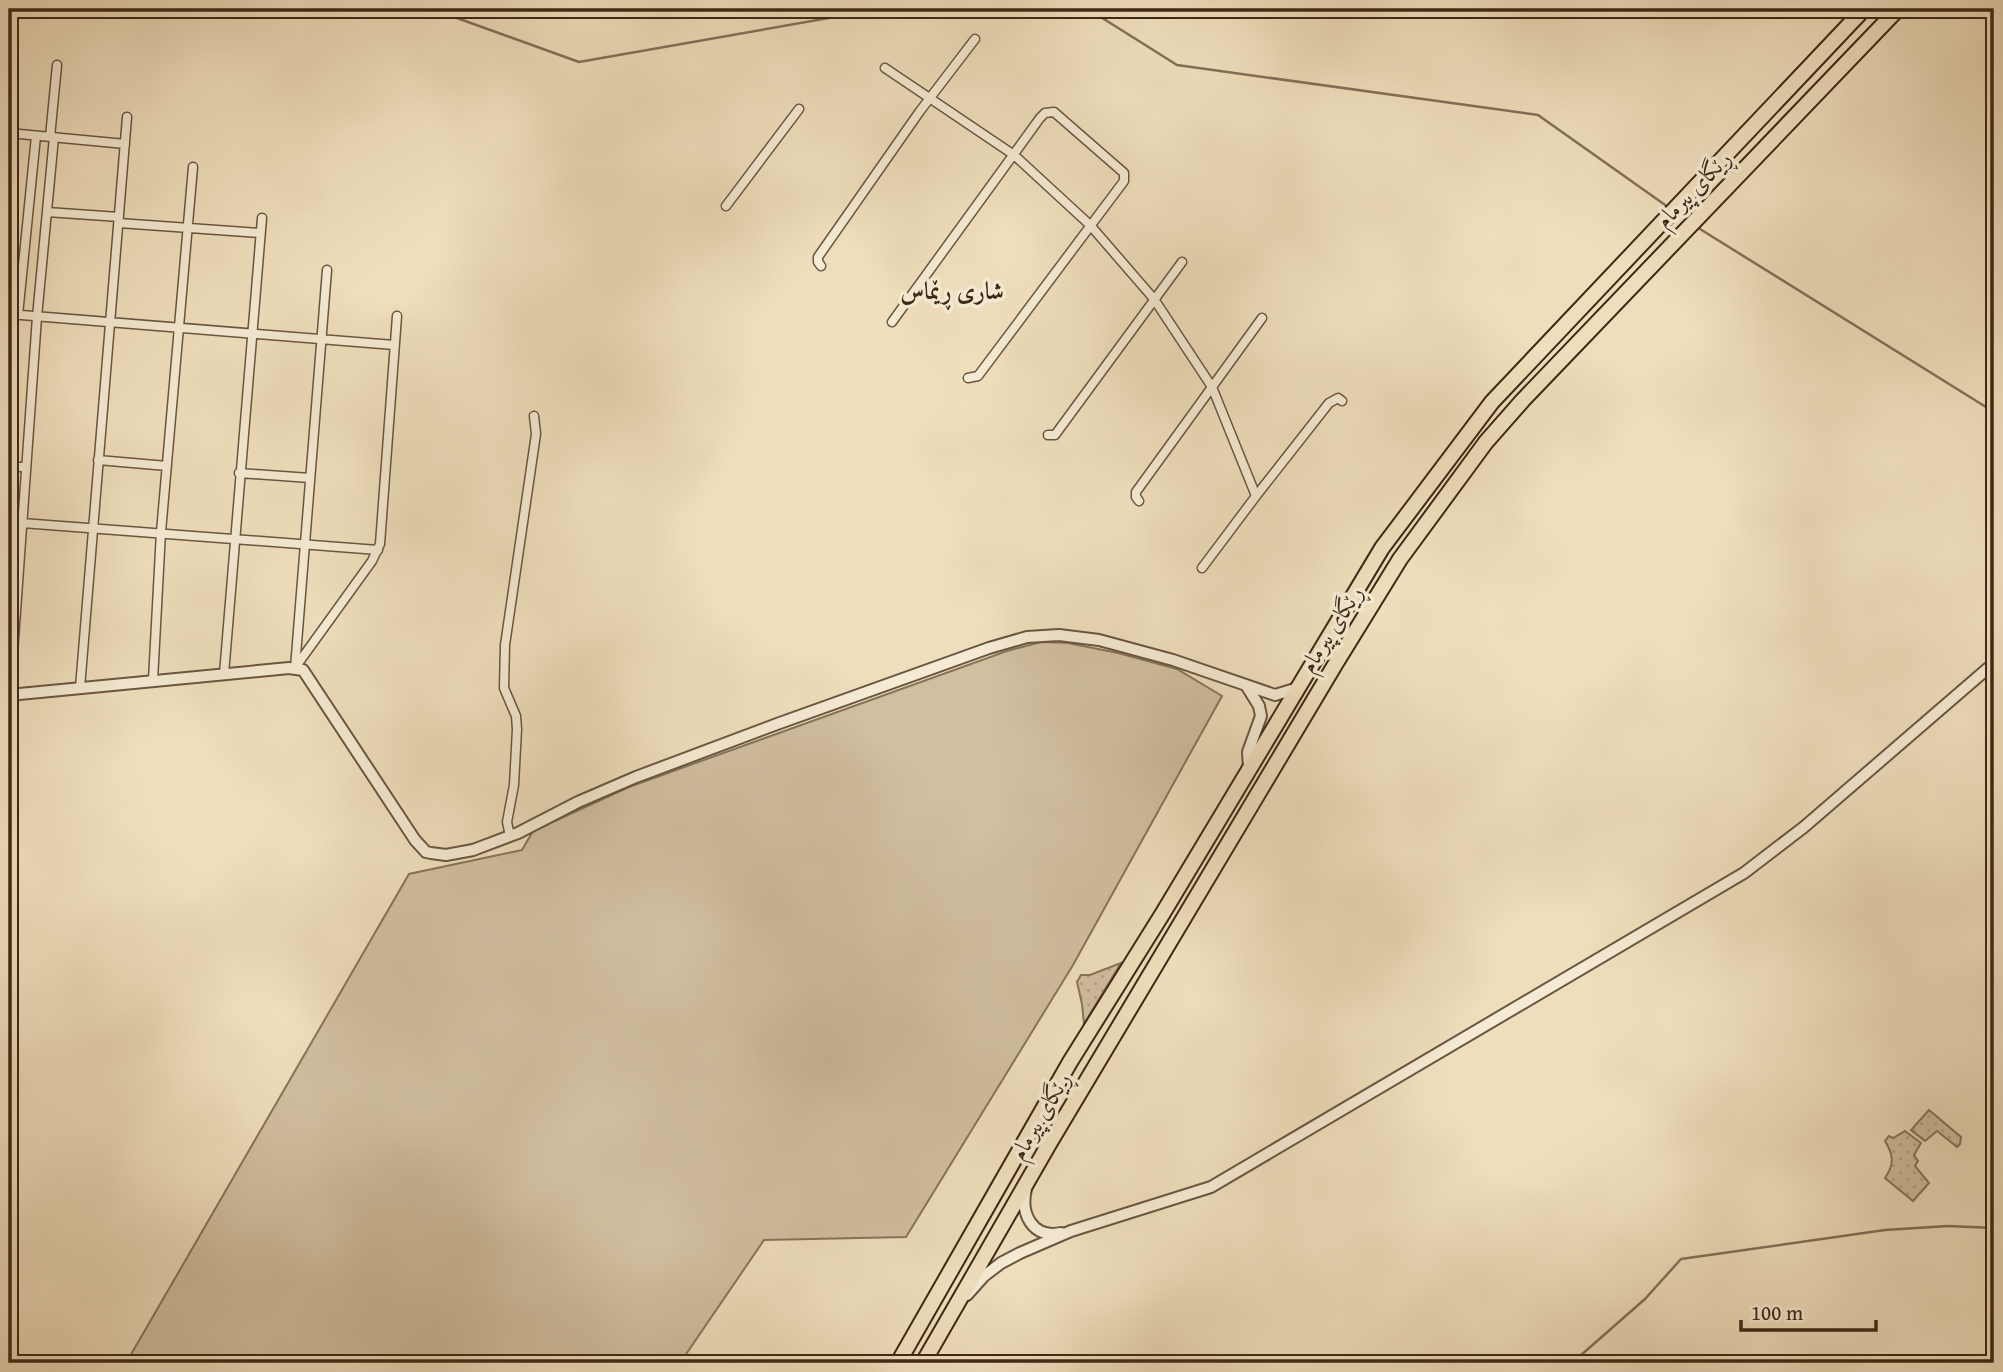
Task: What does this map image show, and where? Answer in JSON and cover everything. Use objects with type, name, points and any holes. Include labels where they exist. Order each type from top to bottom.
[{"type":"highway","name":"ڕێگای پیرمام","points":[[898,1363],[1097,1018],[1382,548],[1492,402],[1864,9]]},
{"type":"highway","name":"ڕێگای پیرمام","points":[[923,1363],[1121,1023],[1400,559],[1486,442],[1627,290],[1898,9]]},
{"type":"highway","points":[[1097,1018],[1121,1023]]},
{"type":"street","points":[[821,266],[818,257],[929,98],[975,38]]},
{"type":"street","points":[[57,65],[22,523],[13,575],[9,695],[295,668],[306,674],[415,840],[426,852],[453,854],[510,836],[636,777],[777,723],[1027,637],[1059,635],[1099,640],[1173,660],[1275,695],[1298,688]]},
{"type":"street","points":[[884,68],[1014,155],[1090,225],[1154,299],[1212,387],[1256,496]]},
{"type":"street","points":[[726,206],[799,109]]},
{"type":"street","points":[[892,322],[1045,113],[1054,112],[1124,173],[1124,181],[978,376],[968,377]]},
{"type":"street","points":[[80,688],[127,117]]},
{"type":"street","points":[[9,133],[125,144]]},
{"type":"street","points":[[36,136],[13,314],[394,345]]},
{"type":"street","points":[[153,680],[161,533],[181,329],[193,167]]},
{"type":"street","points":[[47,212],[260,233]]},
{"type":"street","points":[[224,674],[262,218]]},
{"type":"street","points":[[1048,435],[1055,435],[1182,262]]},
{"type":"street","points":[[295,668],[327,270]]},
{"type":"street","points":[[295,668],[380,544],[397,316]]},
{"type":"street","points":[[1139,501],[1136,492],[1262,318]]},
{"type":"street","points":[[1202,568],[1329,403],[1338,398],[1342,401]]},
{"type":"street","points":[[510,836],[507,822],[514,785],[517,729],[516,718],[504,690],[503,678],[505,645],[535,448],[534,416]]},
{"type":"street","points":[[98,460],[167,466]]},
{"type":"street","points":[[9,467],[26,467]]},
{"type":"street","points":[[239,472],[310,478]]},
{"type":"street","points":[[22,523],[378,550]]},
{"type":"street","points":[[1028,1181],[1023,1200],[1028,1220],[1044,1233],[1055,1235],[1211,1187],[1744,873],[1804,827],[1994,663]]},
{"type":"street","points":[[1246,685],[1259,706],[1261,716],[1248,752],[1249,768]]},
{"type":"street","points":[[958,1305],[984,1276],[1001,1263],[1071,1231]]},
{"type":"shaded area","points":[[1041,642],[1068,643],[1177,669],[1222,696],[1073,965],[906,1237],[764,1240],[680,1363],[126,1363],[409,874],[522,850],[533,831],[629,787],[1007,651]]},
{"type":"shaded area","points":[[1121,963],[1084,1024],[1077,982],[1081,975],[1090,975]]},
{"type":"shaded area","points":[[1929,1110],[1961,1137],[1957,1147],[1937,1131],[1925,1141],[1911,1130]]},
{"type":"shaded area","points":[[1905,1131],[1921,1143],[1914,1155],[1918,1161],[1915,1166],[1929,1183],[1913,1201],[1885,1178],[1892,1159],[1885,1141],[1889,1136],[1893,1138]]},
{"type":"waterway","points":[[432,9],[579,62],[880,9]]},
{"type":"waterway","points":[[1088,9],[1177,65],[1538,115],[1668,207]]},
{"type":"waterway","points":[[1700,229],[1994,412]]},
{"type":"waterway","points":[[1572,1363],[1645,1299],[1681,1259],[1885,1230],[1948,1226],[1994,1228]]},
{"type":"district","name":"شاری ڕێماس","points":[[952,291]]}]
